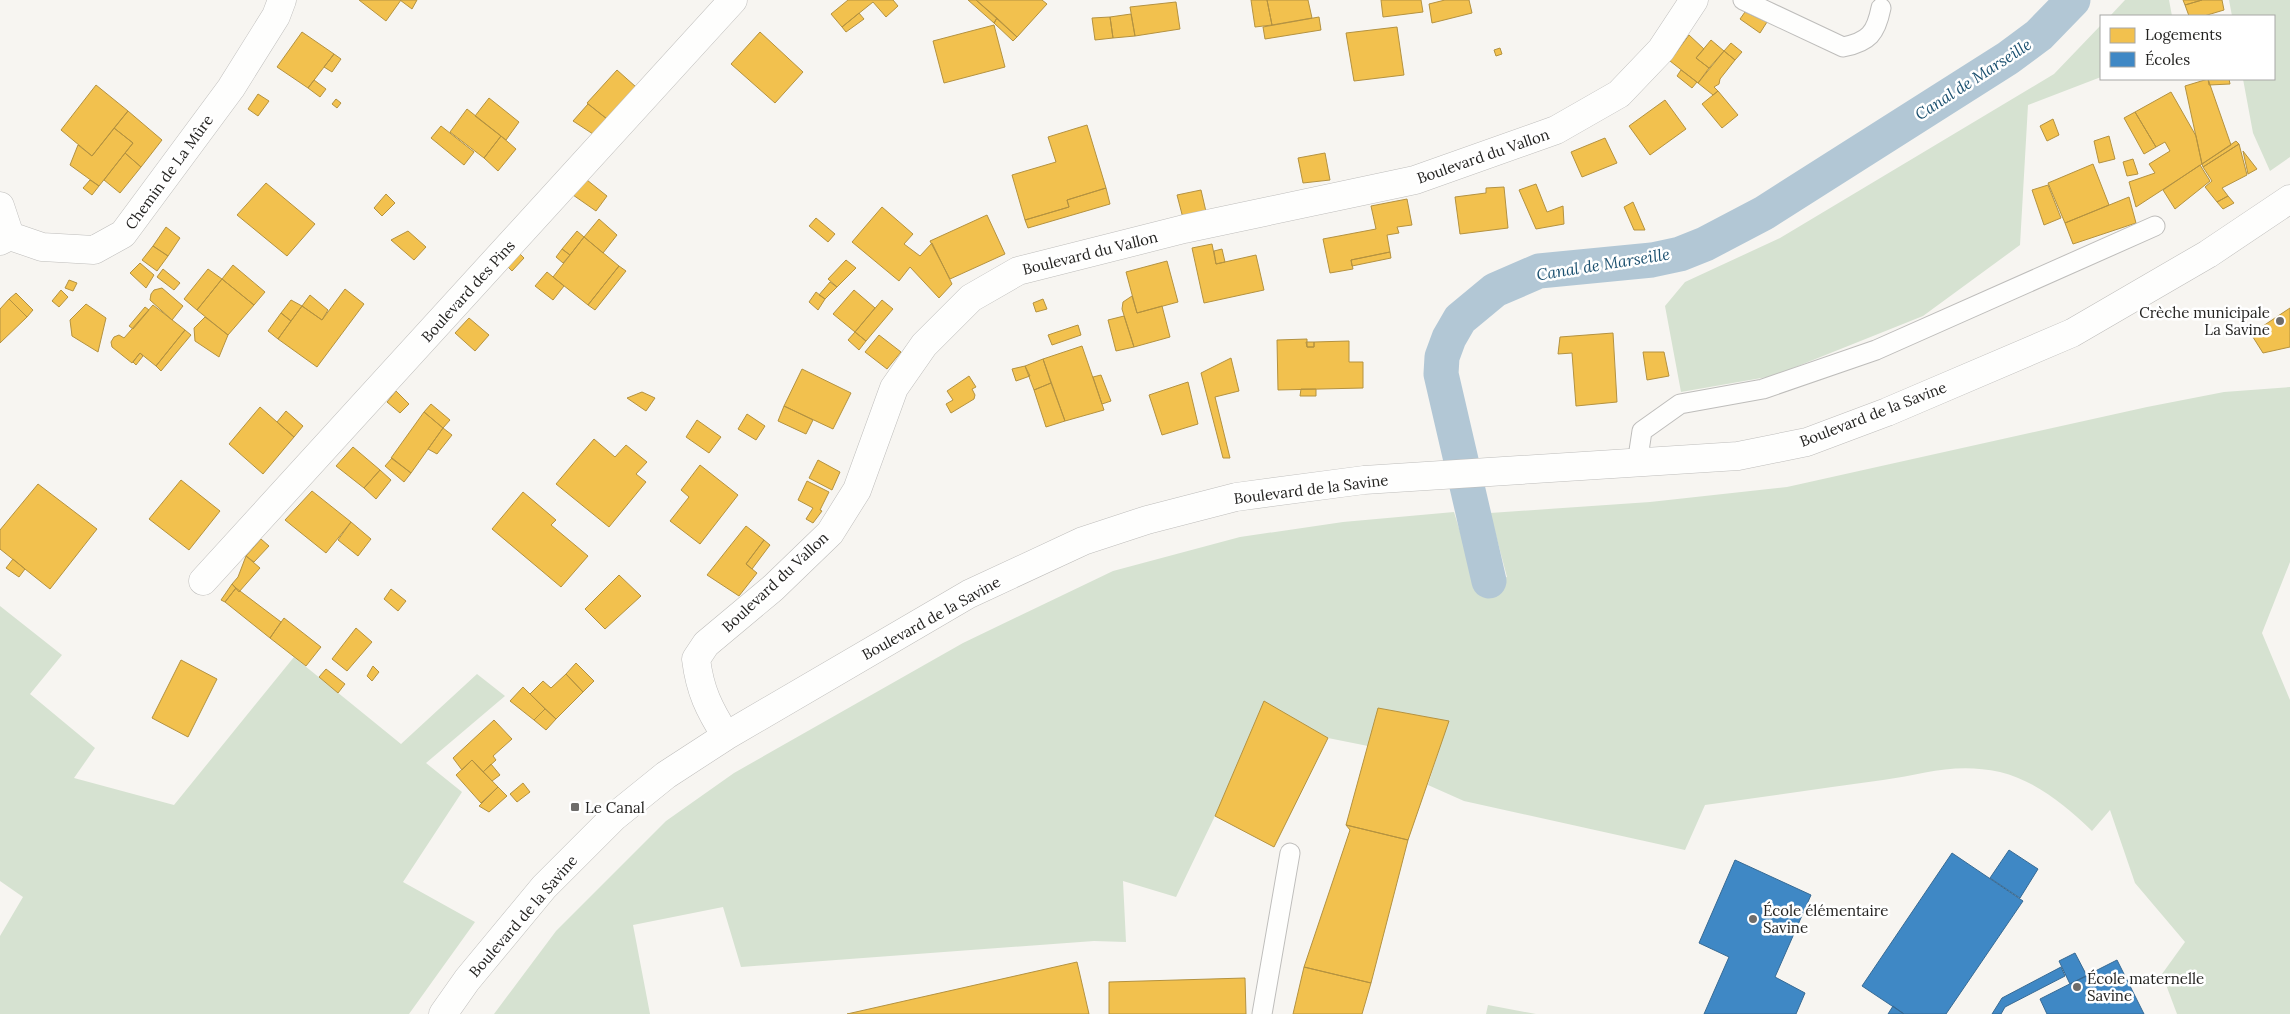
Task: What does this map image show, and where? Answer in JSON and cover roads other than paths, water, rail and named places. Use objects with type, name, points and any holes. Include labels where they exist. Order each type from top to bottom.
[{"type":"street","name":"Chemin de La Mûre","points":[[5,238],[42,247],[94,250],[123,234],[230,88],[276,16],[282,0]]},
{"type":"street","name":"Boulevard des Pins","points":[[203,581],[733,0]]},
{"type":"street","name":"Boulevard du Vallon","points":[[726,736],[708,707],[698,679],[696,659],[706,644],[773,588],[830,534],[857,490],[894,388],[924,345],[971,298],[1018,271],[1184,229],[1415,180],[1556,130],[1619,94],[1661,50],[1694,0]]},
{"type":"street","name":"Boulevard de la Savine","points":[[443,1014],[467,980],[544,887],[614,817],[666,775],[726,736],[969,594],[1083,541],[1147,520],[1236,498],[1364,480],[1637,464],[1746,454],[1807,442],[1887,412],[2072,333],[2208,254],[2290,199]]},
{"type":"street","points":[[0,206],[5,238]]},
{"type":"lane","points":[[1743,0],[1843,47],[1860,44],[1877,27],[1881,8]]},
{"type":"lane","points":[[1637,464],[1642,431],[1680,404],[1762,389],[1876,350],[2156,226]]},
{"type":"lane","points":[[1262,1014],[1290,853]]},
{"type":"waterway","name":"Canal de Marseille","points":[[1489,581],[1441,374],[1442,357],[1449,338],[1460,319],[1495,290],[1539,271],[1652,260],[1680,254],[1705,244],[1764,213],[2008,58],[2039,35],[2073,0]]},
{"type":"place","name":"Crèche municipale La Savine","points":[[2280,321]]},
{"type":"place","name":"Le Canal","points":[[575,807]]},
{"type":"place","name":"École élémentaire Savine","points":[[1753,919]]},
{"type":"place","name":"École maternelle Savine","points":[[2077,987]]}]
